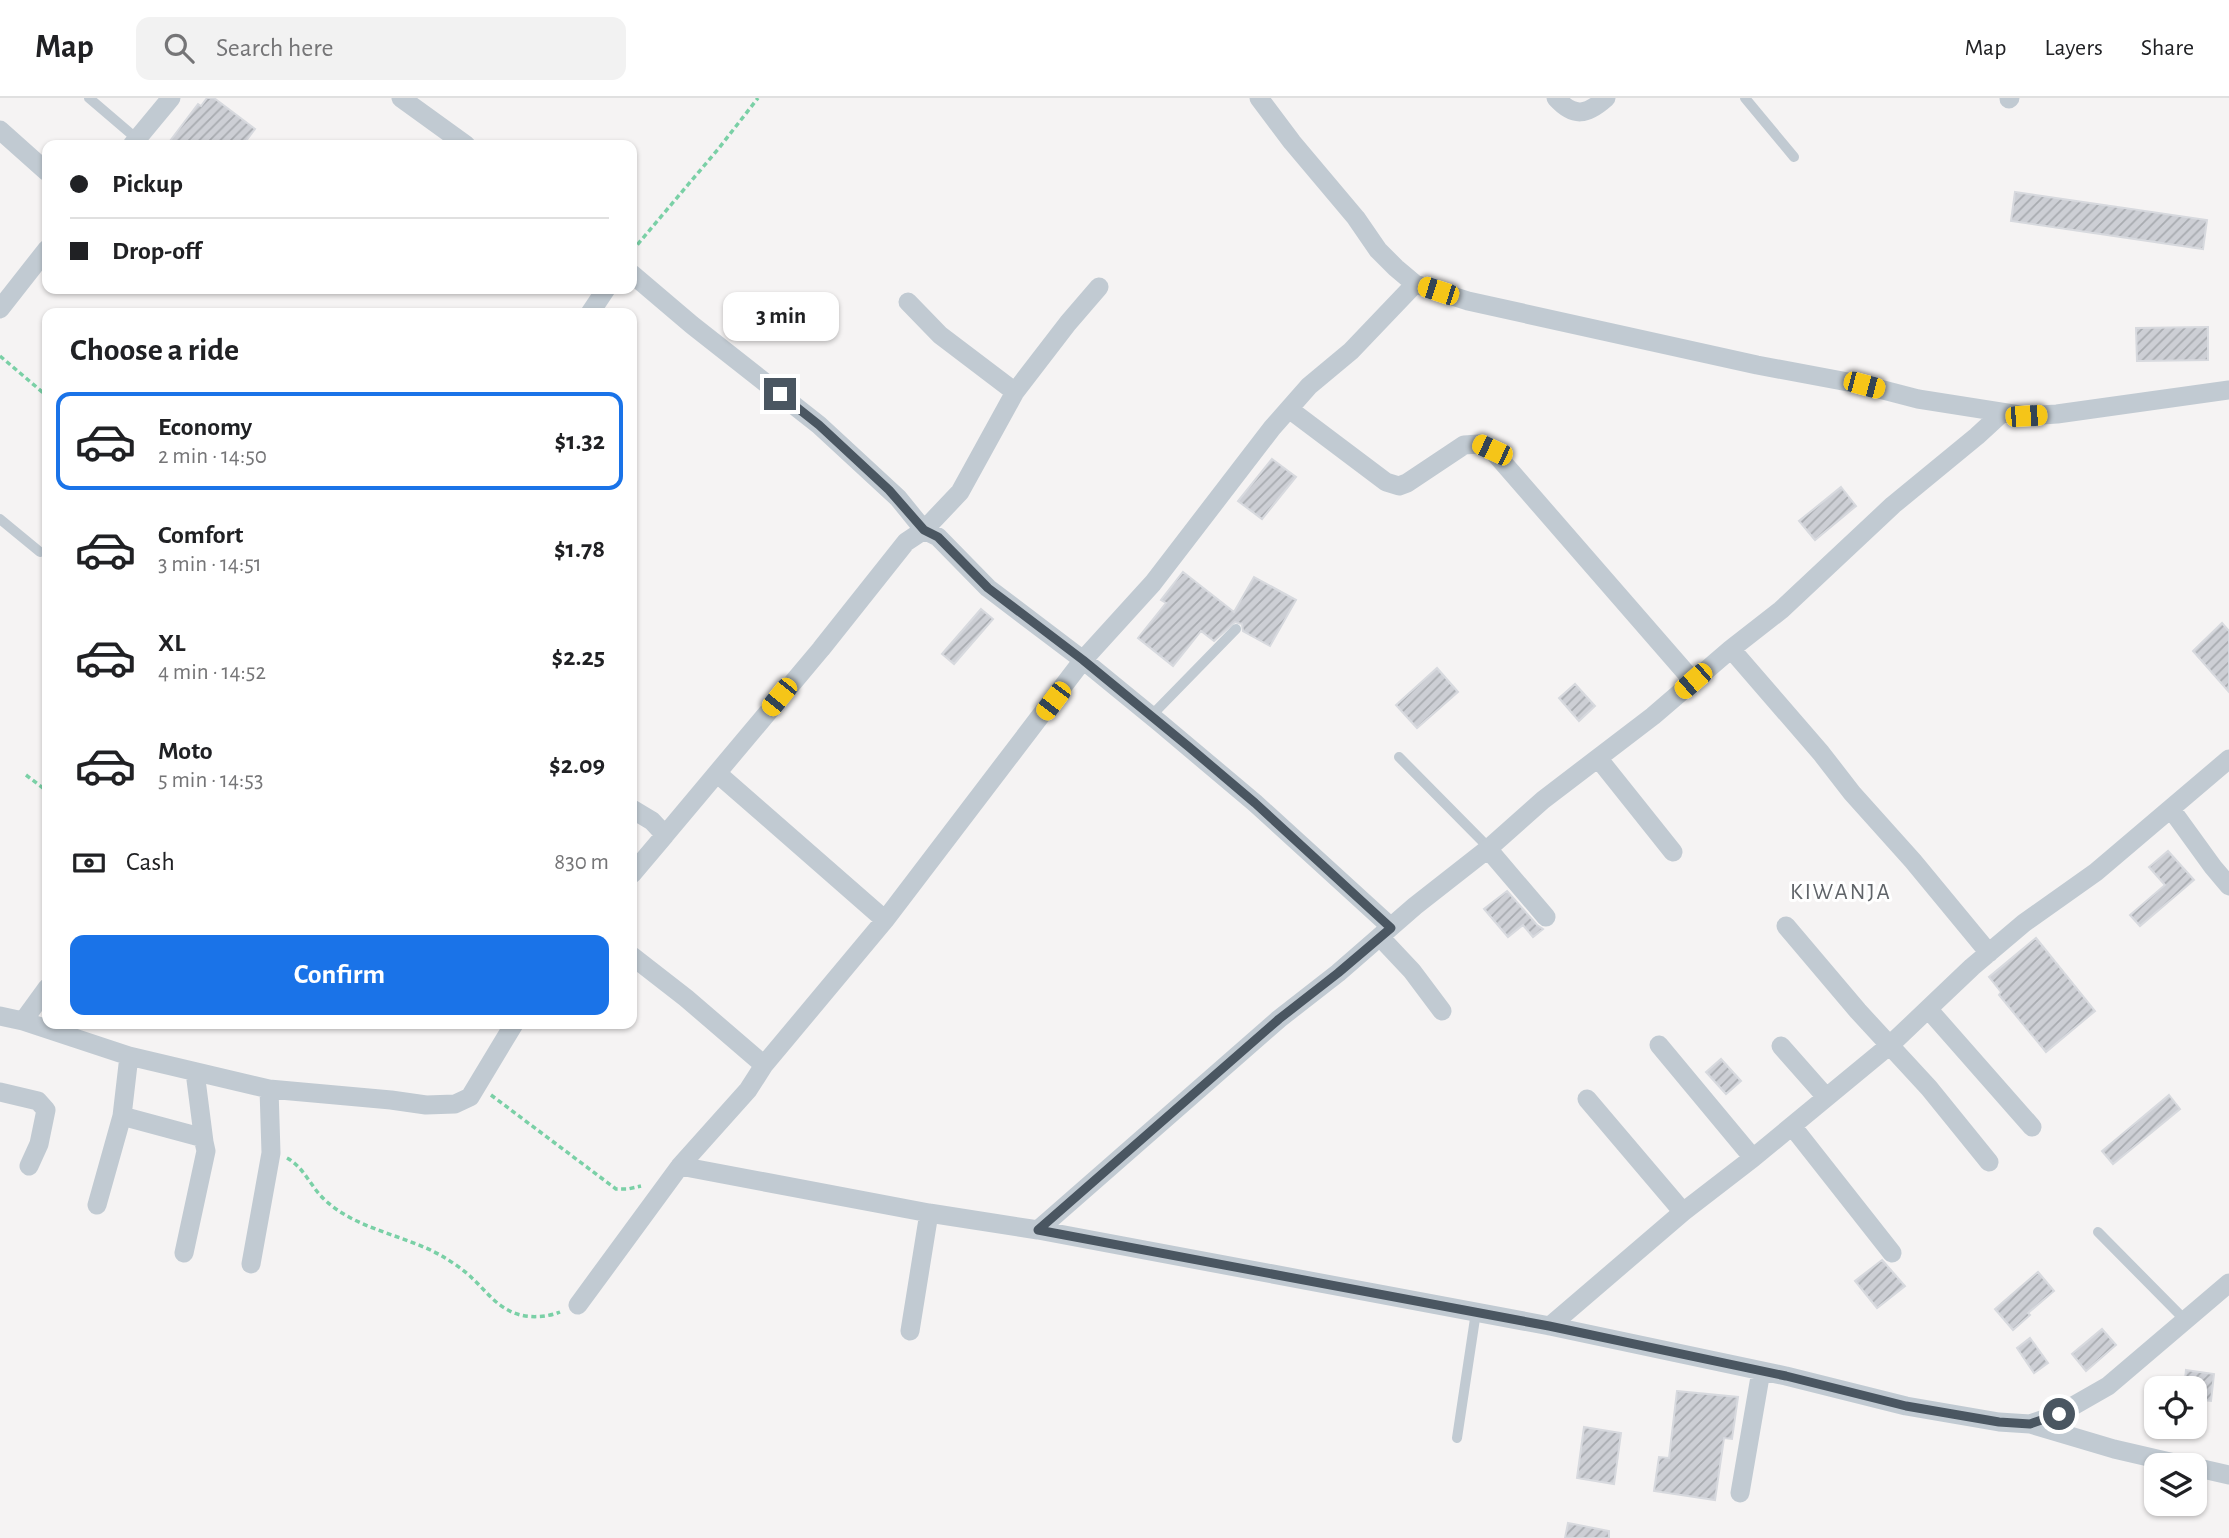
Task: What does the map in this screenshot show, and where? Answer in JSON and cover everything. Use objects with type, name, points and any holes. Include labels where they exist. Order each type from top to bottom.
[{"type":"street","points":[[136,140],[171,98]]},
{"type":"street","points":[[401,98],[459,140]]},
{"type":"street","points":[[1259,98],[1356,218],[1378,250],[1415,284],[1468,301],[1757,365],[1864,385],[1917,399],[2026,416],[2229,390]]},
{"type":"street","points":[[1556,98],[1564,108],[1574,112],[1586,111],[1606,98]]},
{"type":"street","points":[[0,130],[42,168]]},
{"type":"street","points":[[0,309],[42,255]]},
{"type":"street","points":[[637,278],[819,425],[898,499],[924,530],[938,537],[988,588],[1083,660],[1255,803],[1385,932],[1442,1012]]},
{"type":"street","points":[[578,1306],[680,1166],[748,1090],[764,1065],[885,920],[1083,660],[1153,583],[1186,536],[1289,409],[1310,386],[1351,351],[1415,284]]},
{"type":"street","points":[[637,868],[718,774],[906,542],[924,530],[960,492],[1015,392],[1099,287]]},
{"type":"street","points":[[908,302],[940,335],[1015,392]]},
{"type":"street","points":[[1289,409],[1386,482],[1399,486],[1408,483],[1464,444],[1479,444],[1492,450],[1693,681]]},
{"type":"street","points":[[1038,1230],[1279,1019],[1321,987],[1543,800],[1653,716],[1781,610],[1893,505],[2002,413]]},
{"type":"street","points":[[1731,649],[1989,953]]},
{"type":"street","points":[[1598,758],[1673,852]]},
{"type":"street","points":[[1549,1326],[1684,1212],[1890,1045],[2024,923],[2096,872],[2229,759]]},
{"type":"street","points":[[718,774],[885,920]]},
{"type":"street","points":[[2171,809],[2229,886]]},
{"type":"street","points":[[637,812],[652,821],[666,835]]},
{"type":"street","points":[[1488,848],[1546,917]]},
{"type":"street","points":[[1786,926],[1929,1088],[1989,1162]]},
{"type":"street","points":[[637,960],[764,1065]]},
{"type":"street","points":[[23,1021],[42,995]]},
{"type":"street","points":[[1929,1010],[2032,1127]]},
{"type":"street","points":[[0,1016],[42,1027]]},
{"type":"street","points":[[47,1029],[130,1056],[269,1089],[426,1105],[455,1104],[470,1097],[511,1029]]},
{"type":"street","points":[[1659,1045],[1753,1158]]},
{"type":"street","points":[[1780,1046],[1826,1097]]},
{"type":"street","points":[[97,1205],[122,1116],[130,1056]]},
{"type":"street","points":[[184,1253],[206,1151],[195,1072]]},
{"type":"street","points":[[251,1264],[271,1153],[269,1089]]},
{"type":"street","points":[[0,1092],[38,1101],[46,1110],[39,1144],[29,1166]]},
{"type":"street","points":[[1587,1099],[1684,1212]]},
{"type":"street","points":[[122,1116],[200,1137],[204,1142]]},
{"type":"street","points":[[1792,1126],[1892,1253]]},
{"type":"street","points":[[680,1166],[1549,1326],[1760,1371],[1906,1406],[1999,1422],[2030,1424],[2144,1456]]},
{"type":"street","points":[[909,1331],[929,1213]]},
{"type":"street","points":[[2030,1424],[2059,1414],[2108,1386],[2229,1283]]},
{"type":"street","points":[[1740,1493],[1760,1371]]},
{"type":"street","points":[[2207,1470],[2229,1475]]},
{"type":"lane","points":[[89,98],[132,140]]},
{"type":"lane","points":[[1745,98],[1794,157]]},
{"type":"lane","points":[[0,519],[40,552]]},
{"type":"lane","points":[[1151,716],[1236,629]]},
{"type":"lane","points":[[1399,757],[1488,848]]},
{"type":"lane","points":[[2098,1232],[2185,1320]]},
{"type":"lane","points":[[1457,1438],[1476,1312]]},
{"type":"path","points":[[637,245],[758,98]]},
{"type":"path","points":[[0,356],[42,392]]},
{"type":"path","points":[[26,775],[42,787]]},
{"type":"path","points":[[476,1083],[616,1189],[637,1188],[649,1182]]},
{"type":"path","points":[[271,1153],[289,1158],[301,1167],[325,1200],[352,1220],[404,1238],[442,1256],[470,1275],[509,1311],[530,1316],[550,1316],[578,1306]]},
{"type":"building","points":[[207,98],[214,98],[255,129],[247,140],[171,140],[198,104],[201,106]]},
{"type":"building","points":[[2015,192],[2207,220],[2203,249],[2011,221]]},
{"type":"building","points":[[2208,327],[2208,360],[2137,361],[2136,328]]},
{"type":"building","points":[[1272,459],[1296,477],[1262,519],[1238,501]]},
{"type":"building","points":[[1841,487],[1856,506],[1815,540],[1799,521]]},
{"type":"building","points":[[1183,572],[1234,612],[1254,577],[1296,600],[1270,646],[1243,631],[1242,624],[1235,622],[1214,641],[1201,631],[1173,666],[1138,638],[1166,603],[1161,600]]},
{"type":"building","points":[[981,609],[993,619],[954,664],[942,654]]},
{"type":"building","points":[[2222,623],[2229,631],[2229,692],[2193,651]]},
{"type":"building","points":[[1437,668],[1458,692],[1417,728],[1396,705]]},
{"type":"building","points":[[1575,684],[1595,706],[1579,721],[1559,698]]},
{"type":"building","points":[[2168,851],[2194,880],[2140,926],[2130,915],[2165,885],[2149,867]]},
{"type":"building","points":[[1507,891],[1543,929],[1533,937],[1523,925],[1508,937],[1484,909]]},
{"type":"building","points":[[2036,938],[2095,1011],[2046,1052],[1999,995],[2001,992],[1989,977]]},
{"type":"building","points":[[1721,1059],[1741,1081],[1726,1094],[1706,1072]]},
{"type":"building","points":[[2169,1095],[2180,1109],[2113,1164],[2102,1151]]},
{"type":"building","points":[[1882,1260],[1905,1286],[1877,1308],[1855,1281]]},
{"type":"building","points":[[2038,1272],[2054,1291],[2013,1330],[1995,1309]]},
{"type":"building","points":[[2102,1329],[2116,1345],[2086,1371],[2072,1354]]},
{"type":"building","points":[[2030,1338],[2048,1363],[2034,1373],[2017,1348]]},
{"type":"building","points":[[2186,1370],[2214,1374],[2211,1401],[2207,1401],[2207,1376],[2185,1376]]},
{"type":"building","points":[[1677,1391],[1738,1397],[1732,1439],[1724,1438],[1715,1500],[1654,1491],[1659,1457],[1669,1458]]},
{"type":"building","points":[[1584,1427],[1621,1433],[1614,1484],[1577,1478]]},
{"type":"building","points":[[1568,1523],[1609,1531],[1609,1538],[1565,1538]]},
{"type":"district","name":"KIWANJA","points":[[1841,892]]},
{"type":"route","points":[[780,394],[819,425],[889,490],[924,530],[938,537],[988,588],[1083,660],[1189,747],[1255,803],[1391,928],[1279,1019],[1038,1230],[1549,1326],[1786,1376],[1906,1406],[1999,1422],[2030,1424],[2059,1414]]}]
